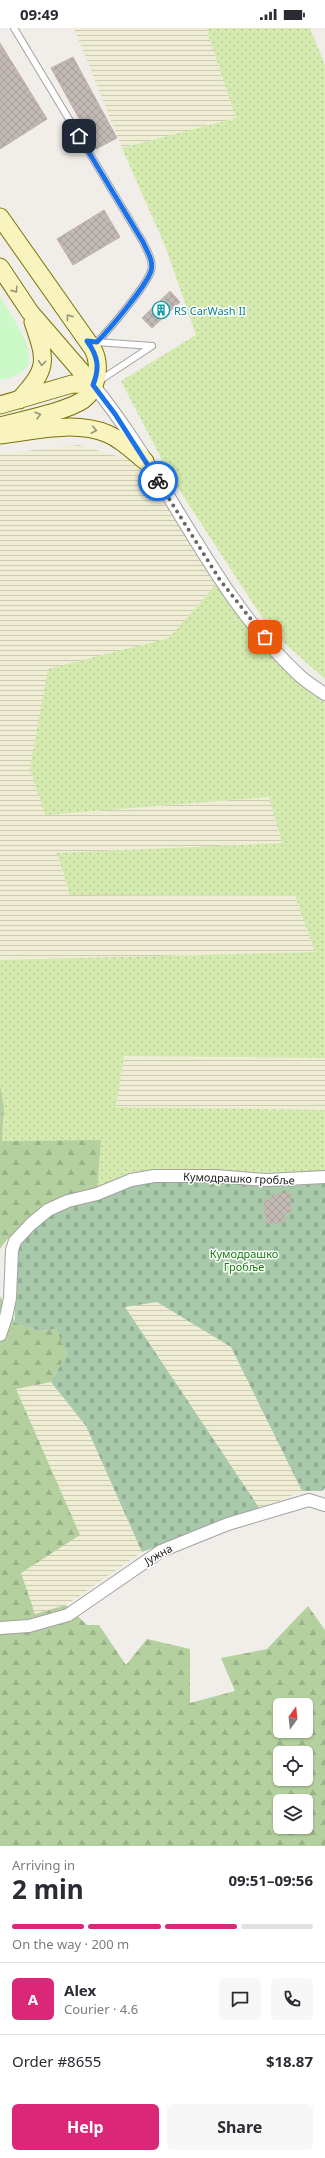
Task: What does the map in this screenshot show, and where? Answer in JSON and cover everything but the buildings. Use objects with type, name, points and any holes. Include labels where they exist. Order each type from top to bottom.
[{"type":"street","points":[[0,217],[92,342],[98,370],[93,385],[87,396],[75,403],[0,426]]},
{"type":"street","points":[[0,267],[30,312],[93,385],[115,414],[220,580],[250,619],[298,675],[325,694]]},
{"type":"street","points":[[19,400],[39,376],[43,361],[40,340],[30,312]]},
{"type":"street","points":[[0,405],[72,384],[93,385]]},
{"type":"street","points":[[0,435],[59,428],[96,430],[122,442],[145,461]]},
{"type":"street","name":"Кумодрашко гробље","points":[[0,1334],[6,1317],[10,1298],[12,1250],[15,1241],[31,1224],[48,1210],[68,1201],[97,1194],[131,1180],[154,1176],[216,1176],[266,1180],[325,1177]]},
{"type":"street","name":"Јужна","points":[[0,1628],[29,1626],[68,1615],[161,1551],[228,1524],[309,1500],[325,1505]]},
{"type":"lane","points":[[14,28],[143,242],[152,260],[151,271],[146,281],[110,329],[92,342]]},
{"type":"lane","points":[[92,342],[152,346],[93,385]]},
{"type":"shaded area","points":[[74,28],[206,28],[236,118],[122,148]]},
{"type":"shaded area","points":[[79,445],[131,460],[145,461],[220,580],[169,638],[48,669],[45,815],[269,797],[282,843],[57,853],[70,895],[295,896],[315,952],[0,960],[0,454]]},
{"type":"shaded area","points":[[124,1056],[325,1058],[325,1110],[116,1107]]},
{"type":"shaded area","points":[[157,1302],[231,1347],[302,1491],[260,1509],[125,1307]]},
{"type":"shaded area","points":[[51,1382],[86,1426],[142,1552],[66,1605],[35,1614],[21,1573],[16,1389]]},
{"type":"green space","points":[[206,28],[310,28],[325,65],[325,679],[271,631],[171,477],[121,381],[196,335],[166,248],[122,148],[236,118]]},
{"type":"green space","points":[[0,296],[27,345],[29,357],[26,367],[17,375],[0,380]]},
{"type":"green space","points":[[220,580],[249,619],[325,694],[325,1058],[124,1056],[116,1107],[325,1110],[325,1177],[97,1194],[101,1140],[2,1141],[4,1107],[0,1084],[0,960],[315,952],[295,896],[70,895],[57,853],[282,843],[269,797],[45,815],[30,769],[48,669],[169,638]]},
{"type":"green space","points":[[0,1084],[4,1107],[2,1141],[101,1140],[97,1194],[56,1208],[31,1220],[19,1228],[0,1249]]},
{"type":"green space","name":"Кумодрашко Гробље","points":[[154,1176],[325,1177],[325,1488],[322,1491],[302,1491],[231,1347],[157,1302],[125,1307],[260,1509],[142,1552],[86,1426],[51,1382],[67,1354],[56,1329],[40,1331],[15,1323],[12,1250],[48,1210]]},
{"type":"green space","points":[[0,1296],[16,1323],[40,1331],[56,1329],[67,1354],[51,1382],[16,1389],[80,1535],[21,1573],[35,1614],[66,1605],[87,1625],[99,1625],[126,1665],[147,1639],[190,1649],[190,1703],[235,1691],[221,1658],[267,1649],[308,1606],[325,1630],[325,1846],[0,1846]]},
{"type":"way so far","points":[[158,481],[220,580],[265,637]]},
{"type":"place","name":"RS CarWash II","points":[[161,310]]},
{"type":"route","points":[[79,136],[143,242],[152,260],[151,271],[146,281],[110,329],[97,342],[87,341],[96,354],[97,360],[98,370],[93,385],[115,414],[158,481]]}]
